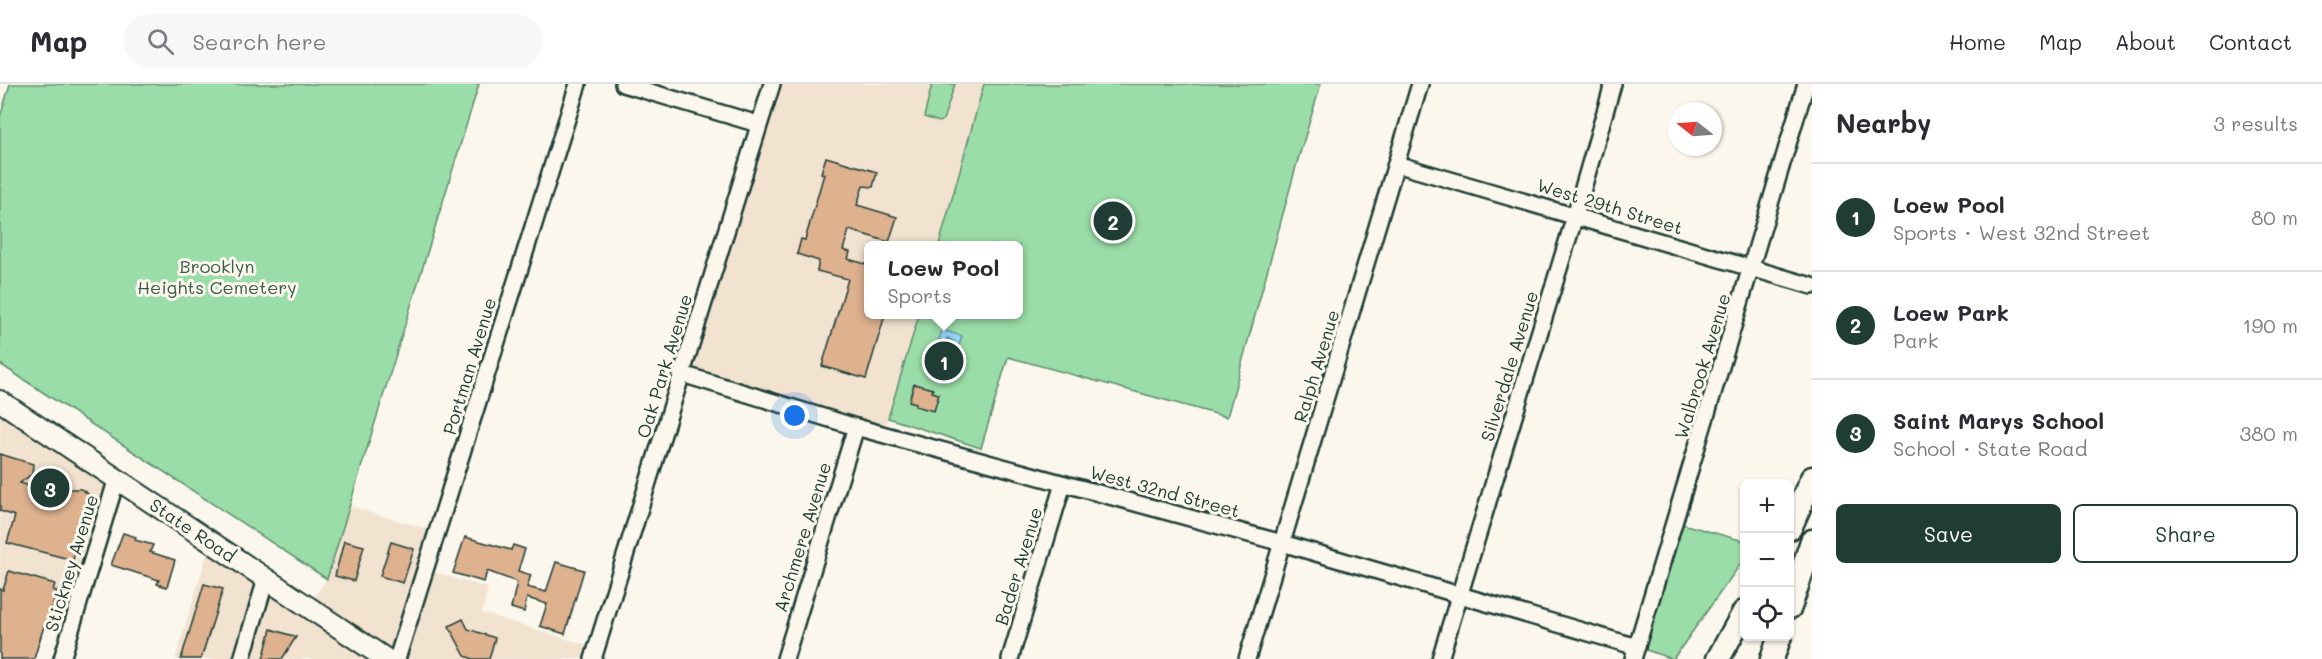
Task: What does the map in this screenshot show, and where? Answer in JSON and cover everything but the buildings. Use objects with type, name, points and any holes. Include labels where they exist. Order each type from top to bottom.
[{"type":"highway","points":[[1794,519],[1812,478]]},
{"type":"highway","points":[[1794,595],[1812,541]]},
{"type":"highway","points":[[1718,659],[1740,619]]},
{"type":"highway","points":[[1772,659],[1778,641]]},
{"type":"main road","name":"State Road","points":[[0,401],[386,659]]},
{"type":"street","name":"Portman Avenue","points":[[397,659],[578,84]]},
{"type":"street","points":[[623,84],[758,124]]},
{"type":"street","name":"Oak Park Avenue","points":[[593,659],[772,84]]},
{"type":"street","name":"Ralph Avenue","points":[[1247,659],[1420,84]]},
{"type":"street","name":"Silverdale Avenue","points":[[1440,659],[1613,84]]},
{"type":"street","name":"Walbrook Avenue","points":[[1635,653],[1806,84]]},
{"type":"street","name":"West 29th Street","points":[[1396,164],[1812,286]]},
{"type":"street","name":"West 32nd Street","points":[[682,374],[856,427],[1282,543],[1459,596],[1635,653]]},
{"type":"street","name":"Archmere Avenue","points":[[785,659],[856,427]]},
{"type":"street","name":"Stickney Avenue","points":[[62,659],[117,478]]},
{"type":"street","name":"Bader Avenue","points":[[1010,659],[1063,484]]},
{"type":"street","points":[[242,659],[266,579]]},
{"type":"shaded area","points":[[772,84],[984,84],[940,241],[864,241],[864,319],[918,319],[883,435],[682,374]]},
{"type":"shaded area","points":[[0,401],[117,478],[77,610],[0,589]]},
{"type":"shaded area","points":[[349,506],[437,532],[426,570],[488,588],[482,613],[596,648],[593,659],[175,659],[211,542],[307,606],[327,579]]},
{"type":"green space","name":"Brooklyn Heights Cemetery","points":[[10,84],[479,84],[327,579],[0,364],[0,117]]},
{"type":"green space","points":[[932,84],[955,84],[943,120],[940,122],[924,117]]},
{"type":"green space","points":[[984,84],[1321,84],[1227,417],[1008,357],[981,448],[888,418],[918,319],[1023,319],[1023,241],[940,241]]},
{"type":"green space","points":[[1675,522],[1740,540],[1740,565],[1673,659],[1637,647]]},
{"type":"water","points":[[942,330],[962,336],[950,375],[930,369]]},
{"type":"place","name":"Loew Park","points":[[1113,221]]},
{"type":"place","name":"Loew Pool","points":[[944,361]]},
{"type":"place","name":"Saint Marys School","points":[[50,488]]}]
